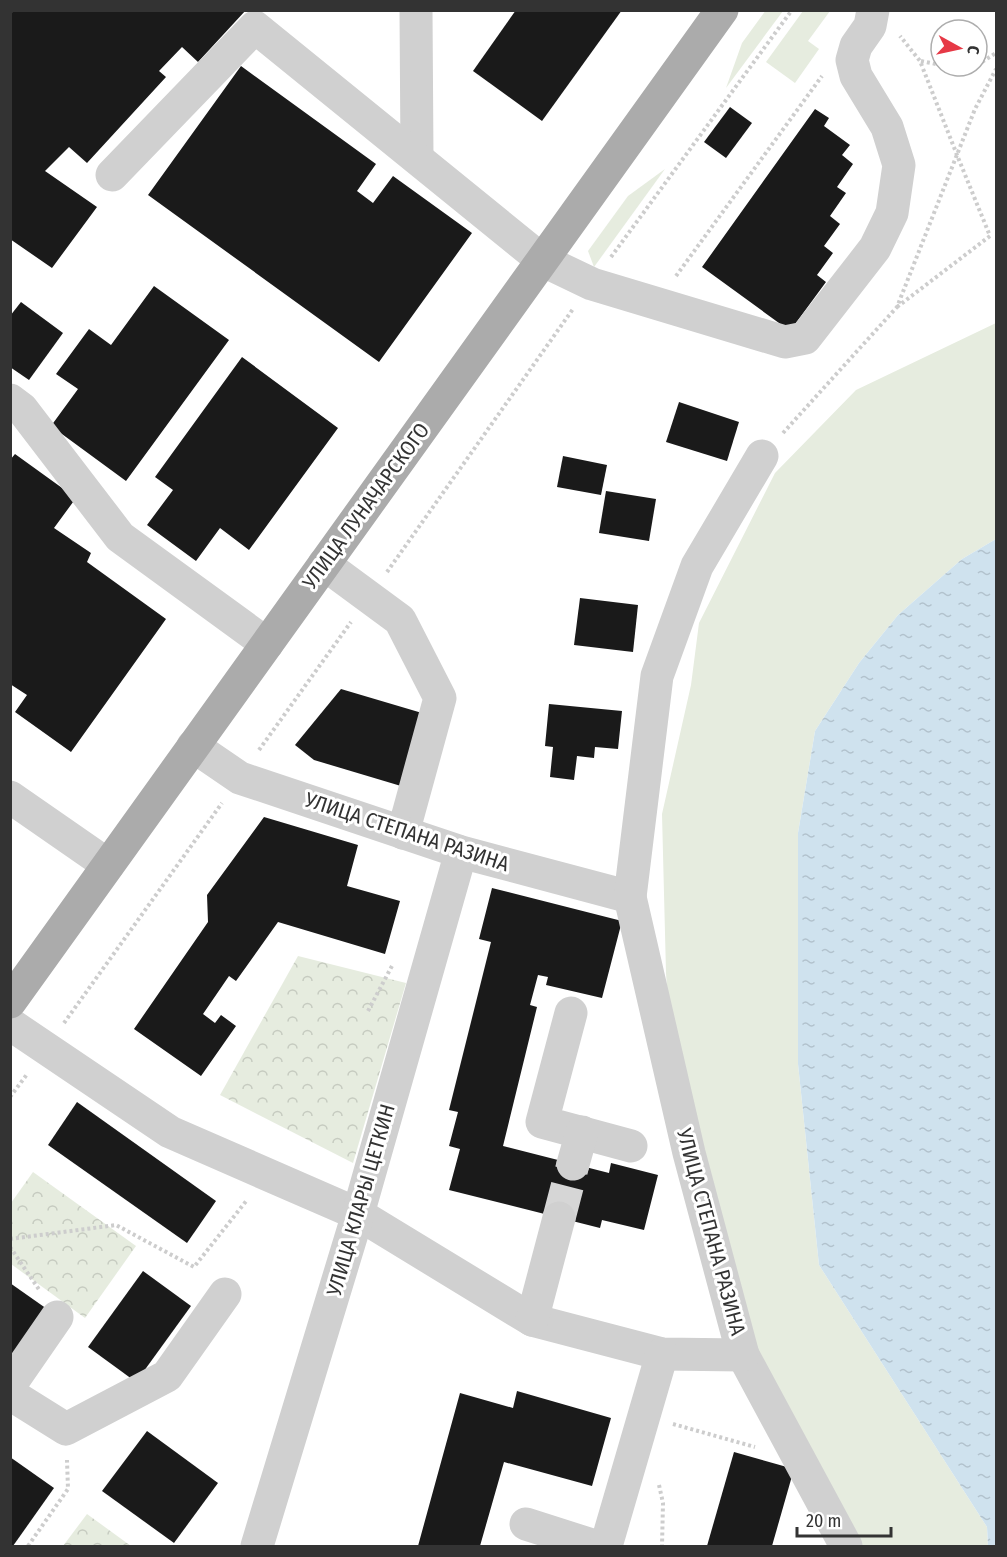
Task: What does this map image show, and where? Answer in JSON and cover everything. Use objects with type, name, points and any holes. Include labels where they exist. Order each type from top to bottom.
[{"type":"main road","name":"УЛИЦА ЛУНАЧАРСКОГО","points":[[10,1002],[722,10]]},
{"type":"street","points":[[416,10],[417,158]]},
{"type":"street","points":[[112,175],[255,27],[542,260],[592,284],[785,342],[805,338],[875,248],[892,213],[899,165],[887,127],[856,76],[852,60],[856,46],[870,26],[873,10]]},
{"type":"street","points":[[10,400],[22,409],[120,537],[267,644]]},
{"type":"street","name":"УЛИЦА СТЕПАНА РАЗИНА","points":[[762,456],[697,566],[657,676],[630,897],[689,1153],[743,1355],[846,1546]]},
{"type":"street","points":[[324,564],[400,620],[440,698],[403,833]]},
{"type":"street","name":"УЛИЦА СТЕПАНА РАЗИНА","points":[[193,747],[240,778],[461,852],[630,897]]},
{"type":"street","points":[[10,797],[108,865]]},
{"type":"street","name":"УЛИЦА КЛАРЫ ЦЕТКИН","points":[[257,1546],[358,1214],[461,852]]},
{"type":"street","points":[[571,1013],[542,1122],[631,1146]]},
{"type":"street","points":[[10,1024],[170,1132],[358,1214],[532,1320],[662,1354],[743,1355]]},
{"type":"street","points":[[573,1164],[582,1132]]},
{"type":"street","points":[[532,1320],[559,1218]]},
{"type":"street","points":[[10,1394],[66,1429],[167,1376],[225,1294]]},
{"type":"street","points":[[10,1385],[57,1317]]},
{"type":"street","points":[[606,1546],[662,1354]]},
{"type":"street","points":[[526,1524],[595,1546]]},
{"type":"path","points":[[10,1097],[592,284],[792,10]]},
{"type":"path","points":[[897,307],[990,236],[920,60],[899,36]]},
{"type":"path","points":[[920,60],[929,62]]},
{"type":"path","points":[[656,303],[829,67]]},
{"type":"path","points":[[10,1239],[116,1225],[194,1267],[267,1174]]},
{"type":"path","points":[[10,1247],[57,1317]]},
{"type":"path","points":[[644,1416],[800,1460]]},
{"type":"path","points":[[28,1546],[68,1489],[66,1429]]},
{"type":"path","points":[[658,1481],[663,1503],[662,1546]]},
{"type":"green space","points":[[766,10],[783,11],[726,88],[742,43]]},
{"type":"green space","points":[[803,11],[830,11],[808,41],[819,49],[795,83],[766,62]]},
{"type":"green space","points":[[665,169],[594,267],[588,251],[628,196]]},
{"type":"green space","points":[[996,323],[996,539],[962,559],[898,615],[859,663],[815,731],[798,833],[798,1064],[819,1265],[987,1527],[988,1546],[846,1546],[743,1355],[672,1064],[666,973],[662,814],[691,685],[699,623],[775,473],[856,390]]},
{"type":"green space","points":[[298,956],[406,983],[353,1163],[220,1095]]},
{"type":"green space","points":[[33,1172],[136,1246],[85,1318],[11,1264],[11,1203]]},
{"type":"green space","points":[[87,1514],[131,1546],[63,1546]]},
{"type":"water","points":[[996,539],[996,1546],[988,1546],[987,1527],[819,1265],[798,1064],[798,833],[815,731],[859,663],[898,615],[962,559]]},
{"type":"building","points":[[14,10],[246,10],[198,62],[182,47],[159,71],[166,77],[87,163],[69,147],[45,171],[97,207],[52,268],[10,239],[10,15]]},
{"type":"building","points":[[516,10],[622,10],[542,121],[473,71]]},
{"type":"building","points":[[241,66],[376,164],[357,191],[373,203],[393,176],[472,233],[379,362],[148,195]]},
{"type":"building","points":[[730,107],[752,123],[726,158],[704,142]]},
{"type":"building","points":[[815,109],[829,118],[824,126],[850,145],[842,155],[853,164],[837,187],[846,193],[830,216],[840,224],[824,246],[833,253],[817,275],[826,282],[790,331],[702,267]]},
{"type":"building","points":[[154,286],[229,340],[126,481],[51,426],[78,389],[56,374],[89,329],[111,345]]},
{"type":"building","points":[[21,302],[63,333],[29,380],[10,367],[10,316]]},
{"type":"building","points":[[242,357],[338,428],[249,550],[220,528],[196,561],[147,525],[173,490],[155,477]]},
{"type":"building","points":[[679,402],[739,422],[727,461],[666,442]]},
{"type":"building","points":[[15,454],[76,498],[54,528],[91,553],[87,562],[166,619],[71,752],[15,712],[27,695],[10,684],[10,460]]},
{"type":"building","points":[[563,456],[607,465],[601,495],[557,487]]},
{"type":"building","points":[[606,491],[656,499],[649,541],[599,533]]},
{"type":"building","points":[[580,598],[638,605],[633,652],[574,645]]},
{"type":"building","points":[[341,689],[422,713],[401,786],[314,760],[295,745]]},
{"type":"building","points":[[549,704],[622,711],[618,749],[595,747],[594,758],[577,756],[574,780],[550,777],[553,747],[545,746]]},
{"type":"building","points":[[264,817],[358,845],[347,886],[400,901],[385,954],[278,922],[236,981],[229,976],[203,1014],[215,1023],[221,1015],[236,1026],[201,1076],[134,1029],[208,922],[207,895]]},
{"type":"building","points":[[492,888],[622,921],[602,998],[546,985],[548,977],[538,975],[530,1005],[537,1007],[503,1146],[609,1173],[611,1163],[658,1175],[644,1230],[602,1220],[600,1228],[449,1190],[460,1149],[449,1146],[458,1112],[449,1110],[491,942],[479,939]]},
{"type":"building","points":[[77,1102],[216,1201],[187,1243],[48,1145]]},
{"type":"building","points":[[143,1271],[191,1306],[136,1382],[88,1347]]},
{"type":"building","points":[[10,1283],[47,1309],[10,1359]]},
{"type":"building","points":[[517,1391],[611,1418],[592,1486],[504,1462],[480,1546],[418,1546],[460,1393],[513,1408]]},
{"type":"building","points":[[147,1431],[218,1483],[174,1543],[102,1491]]},
{"type":"building","points":[[734,1452],[794,1469],[772,1546],[707,1546]]},
{"type":"building","points":[[10,1457],[54,1488],[13,1546],[10,1546]]},
{"type":"tunnel","points":[[559,1218],[573,1164]]}]
